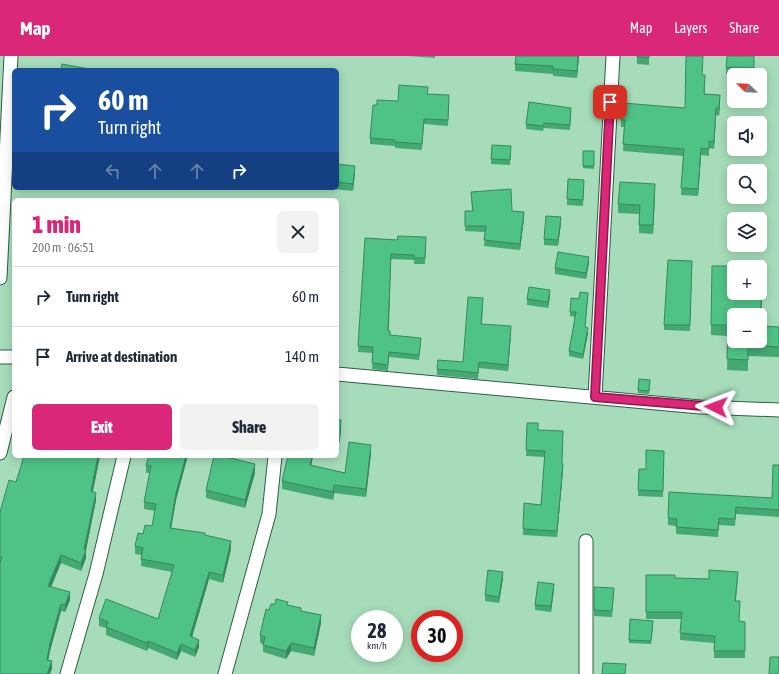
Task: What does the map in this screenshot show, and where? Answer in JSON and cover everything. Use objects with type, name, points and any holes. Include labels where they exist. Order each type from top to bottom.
[{"type":"street","points":[[0,278],[10,56]]},
{"type":"street","points":[[595,397],[613,56]]},
{"type":"street","points":[[0,358],[12,357]]},
{"type":"street","points":[[339,374],[700,407],[779,410]]},
{"type":"street","points":[[0,453],[12,405]]},
{"type":"street","points":[[67,674],[96,574],[124,458]]},
{"type":"street","points":[[225,674],[269,514],[275,458]]},
{"type":"street","points":[[586,541],[586,674]]},
{"type":"building","points":[[516,56],[578,56],[577,71],[553,69],[553,66],[515,64]]},
{"type":"building","points":[[649,56],[649,58],[637,57]]},
{"type":"building","points":[[686,56],[703,56],[702,75],[705,75],[704,94],[720,95],[719,108],[716,108],[714,142],[709,141],[709,149],[701,148],[698,189],[681,188],[684,149],[623,144],[625,120],[621,120],[623,103],[685,108]]},
{"type":"building","points":[[727,56],[754,56],[754,68],[726,67]]},
{"type":"building","points":[[62,64],[84,68],[61,68]]},
{"type":"building","points":[[399,85],[428,87],[427,94],[449,95],[448,120],[424,119],[422,144],[370,138],[373,105],[377,105],[377,100],[398,101]]},
{"type":"building","points":[[529,102],[571,108],[570,125],[544,123],[543,126],[526,124]]},
{"type":"building","points":[[492,145],[511,146],[510,160],[491,159]]},
{"type":"building","points":[[583,151],[594,151],[594,166],[583,166]]},
{"type":"building","points":[[339,164],[355,166],[353,184],[339,182]]},
{"type":"building","points":[[568,179],[584,180],[583,200],[567,199]]},
{"type":"building","points":[[620,182],[655,184],[653,225],[639,225],[640,205],[618,204]]},
{"type":"building","points":[[511,189],[512,211],[524,212],[520,244],[484,240],[486,226],[465,226],[465,211],[473,211],[471,192]]},
{"type":"building","points":[[546,216],[561,217],[558,240],[544,239]]},
{"type":"building","points":[[398,236],[426,237],[425,258],[414,258],[414,255],[391,254],[388,331],[390,331],[390,335],[421,338],[419,355],[389,352],[388,365],[372,363],[373,347],[358,346],[365,238],[397,240]]},
{"type":"building","points":[[558,252],[589,257],[586,273],[555,268]]},
{"type":"building","points":[[668,260],[692,261],[690,325],[664,325]]},
{"type":"building","points":[[712,266],[727,266],[727,300],[761,300],[761,308],[727,308],[727,325],[711,325]]},
{"type":"building","points":[[529,287],[550,290],[548,302],[527,299]]},
{"type":"building","points":[[580,292],[588,293],[585,327],[588,328],[583,354],[569,351],[576,312],[570,312],[571,298],[579,299]]},
{"type":"building","points":[[468,297],[483,298],[481,324],[511,326],[508,365],[479,362],[478,373],[437,369],[438,360],[463,362]]},
{"type":"building","points":[[767,326],[779,327],[779,347],[767,346]]},
{"type":"building","points":[[727,348],[748,348],[748,360],[727,359]]},
{"type":"building","points":[[639,379],[650,380],[649,391],[638,390]]},
{"type":"building","points":[[339,420],[341,420],[340,436]]},
{"type":"building","points":[[527,423],[538,423],[538,430],[563,431],[563,464],[557,531],[523,529],[524,503],[541,505],[545,451],[526,450]]},
{"type":"building","points":[[349,442],[371,445],[366,489],[334,485],[333,492],[282,481],[288,458],[312,458],[310,465],[345,473]]},
{"type":"building","points":[[646,450],[664,451],[663,491],[638,490],[639,469],[646,469]]},
{"type":"building","points":[[23,458],[98,458],[91,491],[96,493],[84,549],[86,550],[81,563],[61,555],[48,586],[70,592],[65,605],[61,604],[50,643],[47,660],[52,661],[47,674],[0,674],[0,563],[2,557],[0,557],[0,512],[9,480],[16,482]]},
{"type":"building","points":[[148,458],[185,458],[176,493],[170,528],[205,533],[205,535],[231,541],[223,575],[209,572],[190,636],[199,640],[195,650],[181,644],[177,653],[148,641],[147,643],[106,627],[108,622],[99,618],[106,599],[158,619],[174,565],[141,559],[143,548],[135,546],[138,533],[143,534],[145,525],[152,526],[156,504],[144,502],[151,466],[146,465]]},
{"type":"building","points":[[214,458],[230,458],[255,464],[245,500],[206,490]]},
{"type":"building","points":[[773,465],[779,465],[779,510],[736,507],[735,519],[719,518],[718,530],[676,527],[677,519],[668,518],[669,492],[772,498]]},
{"type":"building","points":[[488,570],[503,572],[499,597],[485,595]]},
{"type":"building","points":[[709,570],[738,572],[735,601],[740,601],[739,621],[745,622],[745,651],[714,651],[715,636],[680,633],[682,612],[646,612],[646,575],[675,575],[675,578],[709,579]]},
{"type":"building","points":[[538,582],[554,584],[551,606],[535,605]]},
{"type":"building","points":[[594,587],[614,588],[612,611],[594,610]]},
{"type":"building","points":[[276,599],[288,602],[287,605],[301,608],[301,611],[321,615],[314,648],[291,643],[286,651],[263,645],[265,637],[260,635],[266,609],[269,610],[271,604],[275,604]]},
{"type":"building","points":[[630,619],[653,621],[651,641],[629,640]]},
{"type":"building","points":[[770,657],[779,657],[779,674],[769,674]]},
{"type":"building","points":[[603,663],[626,664],[625,674],[602,674]]},
{"type":"route","points":[[610,102],[595,397],[700,407],[716,407]]}]
